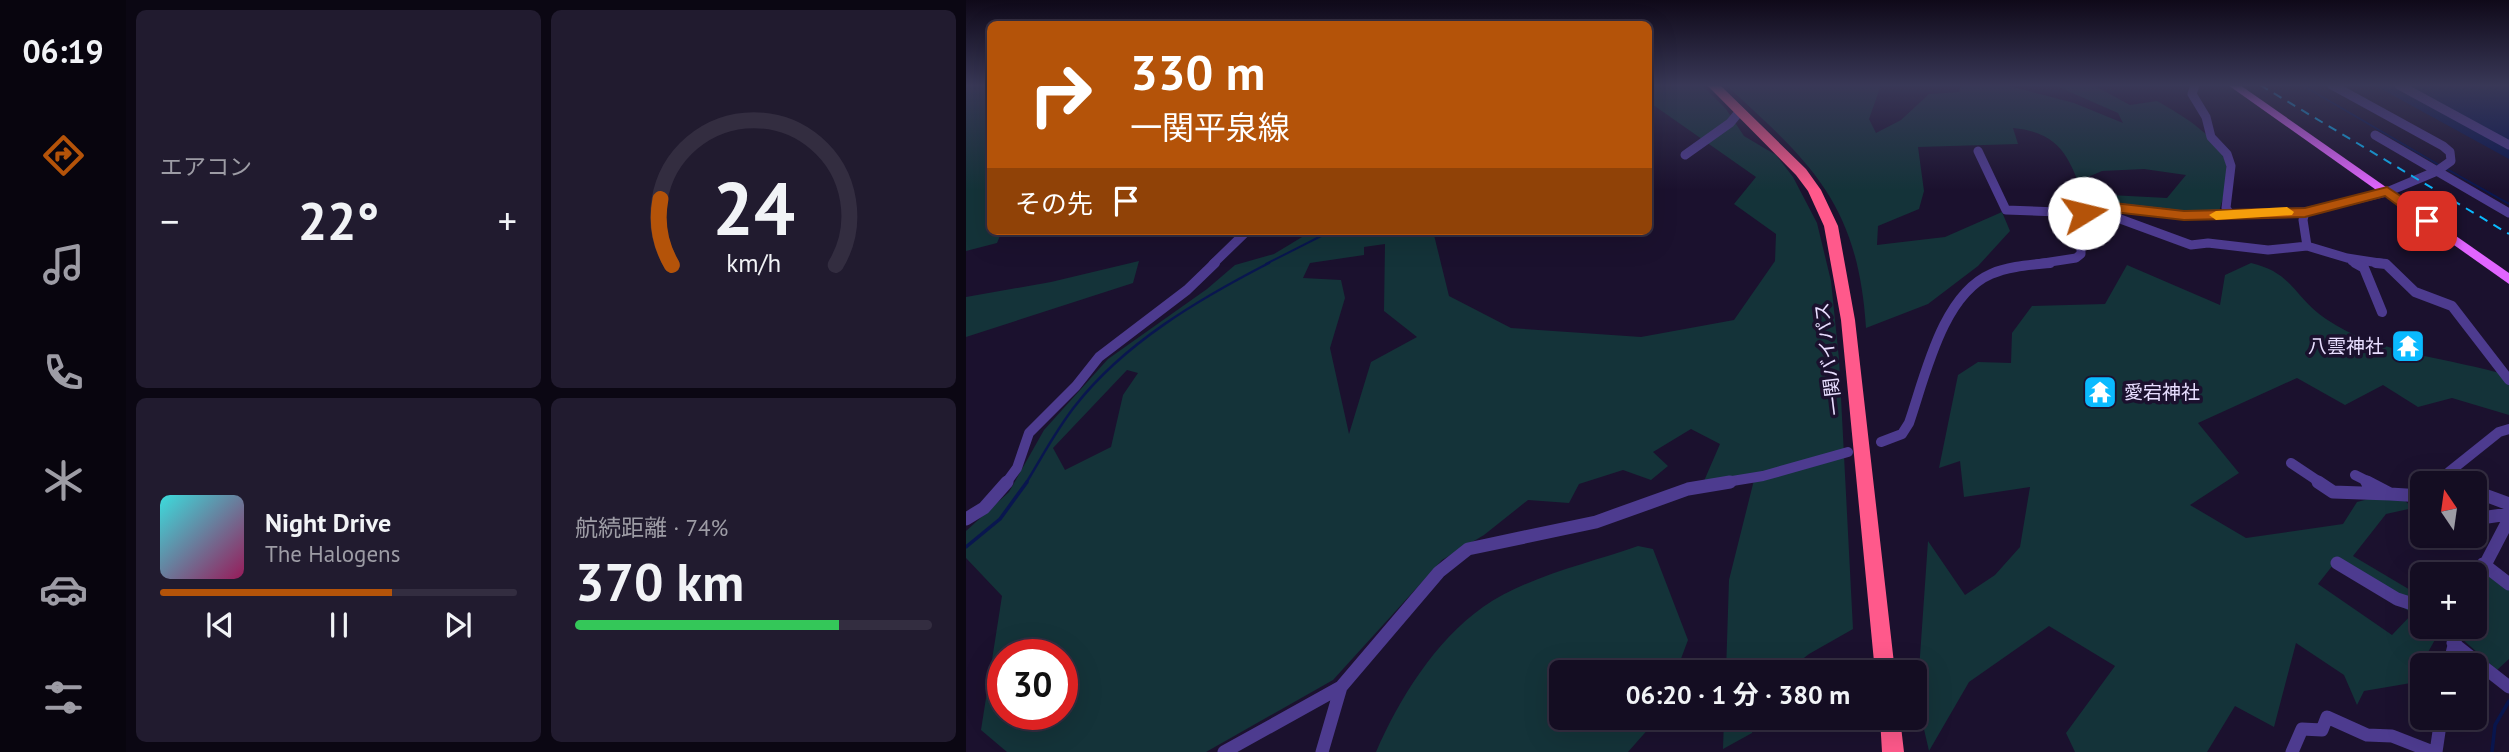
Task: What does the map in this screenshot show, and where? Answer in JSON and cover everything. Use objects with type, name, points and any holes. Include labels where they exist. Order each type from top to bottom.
[{"type":"highway","name":"一関バイパス","points":[[1749,120],[1801,172],[1814,190],[1830,226],[1848,320],[1884,660]]},
{"type":"highway","points":[[1890,730],[1893,752]]},
{"type":"main road","points":[[2284,120],[2509,279]]},
{"type":"street","points":[[1685,155],[1732,120]]},
{"type":"street","points":[[2207,120],[2211,137],[2227,154],[2231,166],[2227,208],[2230,214]]},
{"type":"street","points":[[1978,151],[2006,210],[2089,211],[2105,206],[2184,215],[2305,212],[2387,192],[2441,168],[2452,157],[2443,146],[2396,120]]},
{"type":"street","points":[[2463,120],[2509,145]]},
{"type":"street","points":[[2375,135],[2441,168],[2509,213]]},
{"type":"street","points":[[2089,211],[2191,246],[2208,243],[2268,250],[2307,246],[2347,258],[2386,264],[2415,292],[2452,306],[2509,380]]},
{"type":"street","points":[[1881,442],[1902,434],[1909,423],[1944,327],[1970,287],[1991,274],[2077,258],[2081,254],[2081,219],[2089,211]]},
{"type":"street","points":[[2305,212],[2303,220],[2307,246]]},
{"type":"street","points":[[966,519],[984,508],[999,493],[1017,468],[1029,433],[1076,386],[1099,357],[1187,290],[1243,235]]},
{"type":"street","points":[[2347,258],[2364,268],[2382,312]]},
{"type":"street","points":[[2450,471],[2499,432],[2509,429]]},
{"type":"street","points":[[1224,752],[1341,687],[1440,572],[1468,549],[1596,522],[1688,489],[1762,476],[1848,452]]},
{"type":"street","points":[[2291,463],[2333,492],[2410,495]]},
{"type":"street","points":[[2355,475],[2390,494]]},
{"type":"street","points":[[2487,496],[2509,504]]},
{"type":"street","points":[[2487,518],[2509,517]]},
{"type":"street","points":[[2484,562],[2509,517]]},
{"type":"street","points":[[2337,563],[2397,599],[2410,603]]},
{"type":"street","points":[[2487,567],[2509,584]]},
{"type":"street","points":[[2451,653],[2454,639]]},
{"type":"street","points":[[2453,643],[2509,687]]},
{"type":"street","points":[[1322,752],[1341,687]]},
{"type":"street","points":[[2292,752],[2302,729],[2322,730],[2327,717],[2367,735],[2392,736],[2434,752],[2439,730]]},
{"type":"green space","points":[[966,120],[987,120],[987,235],[1000,235],[997,243],[966,251]]},
{"type":"green space","points":[[1675,120],[1733,120],[1744,136],[1776,155],[1793,177],[1817,223],[1831,281],[1839,359],[1853,629],[1801,660],[1726,660],[1729,580],[1755,476],[1704,481],[1720,444],[1691,429],[1653,452],[1668,466],[1651,480],[1623,470],[1579,484],[1569,503],[1528,500],[1484,535],[1442,560],[1333,680],[1206,752],[1007,752],[981,730],[987,692],[987,730],[1078,730],[1078,639],[995,639],[1002,596],[966,558],[966,531],[1009,492],[1044,430],[1108,359],[1207,289],[1235,265],[1274,254],[1305,235],[1434,235],[1449,296],[1511,328],[1641,337],[1734,320],[1775,261],[1776,234],[1734,204],[1756,177]],"holes":[[[1385,244],[1384,311],[1417,337],[1371,362],[1349,434],[1330,348],[1345,298],[1341,280],[1303,278],[1310,263],[1364,255],[1364,247]],[[1127,370],[1138,373],[1123,395],[1111,447],[1065,470],[1053,448]]]},
{"type":"green space","points":[[1763,120],[1870,120],[1876,133],[1901,120],[2116,120],[2123,123],[2122,120],[2188,120],[2210,138],[2224,158],[2227,169],[2226,185],[2219,212],[2087,205],[2063,152],[2044,136],[2030,131],[2013,128],[2018,144],[1918,147],[1924,191],[1919,209],[1878,226],[1877,245],[1945,237],[2002,212],[2010,231],[1978,266],[1928,304],[1866,328],[1853,249],[1841,217],[1806,164]],"holes":[[[2144,169],[2186,175],[2167,198],[2110,195],[2088,177],[2102,171]]]},
{"type":"green space","points":[[1139,261],[1133,283],[966,337],[966,297],[1051,282]]},
{"type":"green space","points":[[2251,263],[2276,273],[2315,311],[2346,331],[2391,348],[2509,376],[2509,415],[2452,398],[2418,407],[2383,385],[2345,405],[2297,378],[2198,423],[2239,473],[2190,505],[2246,538],[2343,524],[2357,502],[2395,492],[2410,505],[2410,509],[2386,514],[2353,556],[2410,590],[2410,612],[2333,565],[2318,584],[2392,635],[2410,616],[2410,639],[2435,639],[2428,653],[2410,653],[2410,683],[2364,691],[2357,705],[2344,675],[2296,643],[2274,727],[2235,706],[2207,752],[2075,752],[2066,733],[2115,666],[2049,626],[1969,682],[1929,751],[1924,730],[1927,730],[1927,660],[1920,660],[1928,541],[1965,595],[1995,575],[2020,547],[2030,487],[1964,497],[1960,461],[1939,468],[1958,375],[1978,362],[2011,363],[2012,333],[2032,306],[2105,304],[2127,265],[2220,305],[2225,275]]},
{"type":"green space","points":[[1638,546],[1653,549],[1688,640],[1680,660],[1549,660],[1549,730],[1647,730],[1628,752],[1376,752],[1407,692],[1449,637],[1500,596],[1558,572]]},
{"type":"green space","points":[[2487,574],[2509,590],[2509,659],[2497,670],[2487,661],[2487,653],[2478,653],[2462,639],[2487,639]]},
{"type":"green space","points":[[1724,730],[1753,730],[1752,733],[1723,749]]},
{"type":"shaded area","points":[[2438,120],[2509,120],[2509,159]]},
{"type":"waterway","points":[[2362,120],[2439,165]]},
{"type":"waterway","points":[[2445,168],[2509,204]]},
{"type":"waterway","points":[[1266,264],[1323,235]]},
{"type":"waterway","points":[[1026,483],[1068,415],[1116,362],[1190,307],[1269,263]]},
{"type":"waterway","points":[[966,547],[1000,519],[1027,482]]},
{"type":"waterway","points":[[2492,752],[2495,725],[2509,701]]},
{"type":"railway","points":[[2319,120],[2509,234]]},
{"type":"slow traffic","points":[[2216,215],[2287,212]]},
{"type":"place","name":"八雲神社","points":[[2408,346]]},
{"type":"place","name":"愛宕神社","points":[[2100,392]]},
{"type":"route","points":[[2084,213],[2105,206],[2184,215],[2305,212],[2387,192],[2427,221]]}]
